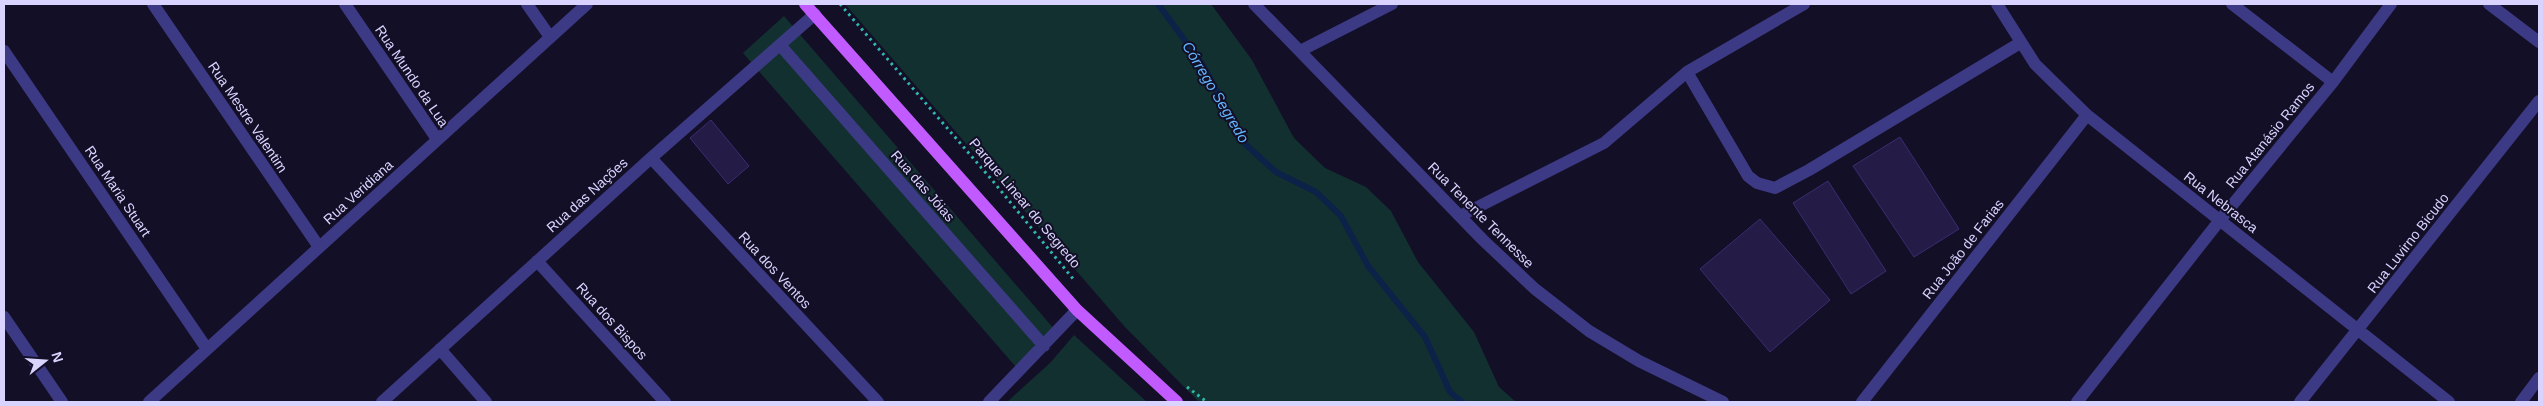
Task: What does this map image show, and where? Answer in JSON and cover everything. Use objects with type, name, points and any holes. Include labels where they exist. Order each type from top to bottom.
[{"type":"main road","points":[[806,4],[1077,310],[1177,402]]},
{"type":"street","name":"Rua Mestre Valentim","points":[[153,4],[319,247]]},
{"type":"street","name":"Rua Mundo da Lua","points":[[345,4],[437,140]]},
{"type":"street","points":[[527,4],[550,37]]},
{"type":"street","name":"Rua Veridiana","points":[[149,402],[587,4]]},
{"type":"street","name":"Rua Tenente Tennesse","points":[[1254,4],[1460,216],[1535,289],[1589,331],[1639,361],[1723,402]]},
{"type":"street","points":[[1300,51],[1392,4]]},
{"type":"street","points":[[1460,216],[1604,143],[1687,72],[1804,4]]},
{"type":"street","name":"Rua Nebrasca","points":[[1997,4],[2035,64],[2087,115],[2449,402]]},
{"type":"street","points":[[2232,4],[2333,82]]},
{"type":"street","name":"Rua Atanásio Ramos","points":[[2077,402],[2220,220],[2333,82],[2392,4]]},
{"type":"street","points":[[2489,4],[2539,42]]},
{"type":"street","name":"Rua das Nações","points":[[382,402],[650,158],[815,14]]},
{"type":"street","points":[[1687,72],[1748,176],[1757,183],[1775,188],[1810,170],[2020,42]]},
{"type":"street","name":"Rua das Jóias","points":[[780,45],[1044,346]]},
{"type":"street","name":"Rua Maria Stuart","points":[[4,51],[207,349]]},
{"type":"street","name":"Rua Luvirno Bicudo","points":[[2300,402],[2539,101]]},
{"type":"street","name":"Rua João de Farias","points":[[1862,402],[2087,115]]},
{"type":"street","name":"Rua dos Ventos","points":[[650,158],[878,402]]},
{"type":"street","name":"Rua dos Bispos","points":[[537,261],[665,402]]},
{"type":"street","points":[[989,402],[1077,310]]},
{"type":"street","points":[[4,316],[62,402]]},
{"type":"street","points":[[440,349],[486,402]]},
{"type":"street","points":[[2521,402],[2539,378]]},
{"type":"path","name":"Parque Linear do Segredo","points":[[840,4],[986,172],[1076,282]]},
{"type":"path","points":[[1180,381],[1207,402]]},
{"type":"green space","points":[[845,4],[1211,4],[1252,60],[1294,138],[1325,168],[1366,187],[1391,211],[1418,262],[1474,332],[1499,387],[1516,402],[1199,402],[1125,327]]},
{"type":"green space","points":[[784,16],[1055,330],[1016,367],[743,53]]},
{"type":"green space","points":[[1074,335],[1147,402],[1007,402],[1050,363]]},
{"type":"building","points":[[711,120],[749,166],[728,184],[690,138]]},
{"type":"building","points":[[1900,137],[1959,229],[1914,257],[1853,166]]},
{"type":"building","points":[[1828,181],[1886,271],[1851,294],[1793,203]]},
{"type":"building","points":[[1760,219],[1830,300],[1770,352],[1700,269]]},
{"type":"waterway","name":"Córrego Segredo","points":[[1158,4],[1203,65],[1244,143],[1276,172],[1316,192],[1341,216],[1368,266],[1425,337],[1450,392],[1462,402]]}]
